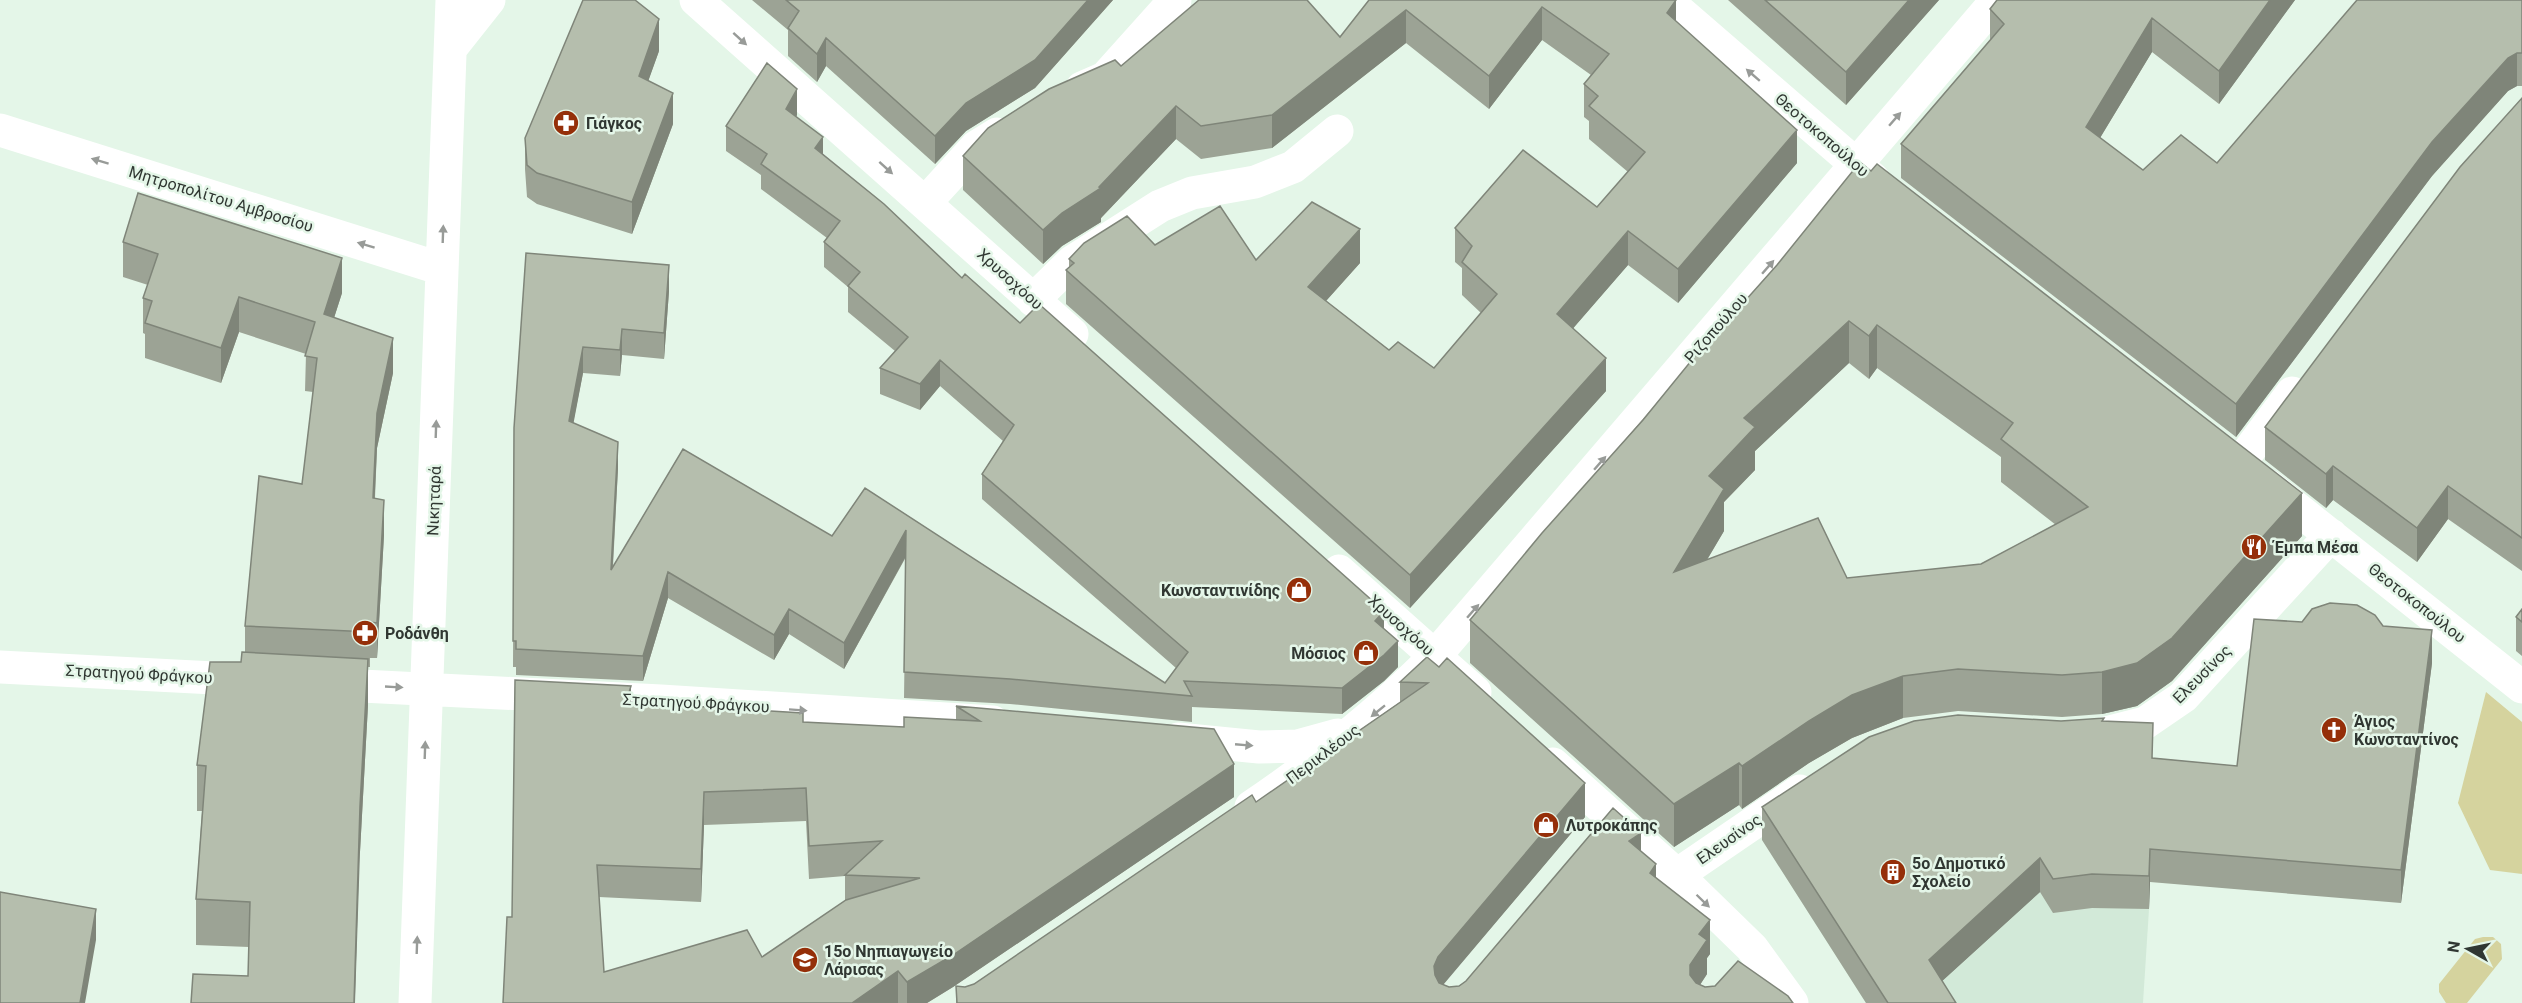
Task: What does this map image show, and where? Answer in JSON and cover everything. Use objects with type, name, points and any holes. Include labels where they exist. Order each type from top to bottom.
[{"type":"street","name":"Νικηταρά","points":[[415,1003],[452,0]]},
{"type":"street","points":[[451,48],[489,0]]},
{"type":"street","name":"Χρυσοχόου","points":[[696,0],[1096,355]]},
{"type":"street","points":[[1051,101],[1105,78],[1175,0]]},
{"type":"street","name":"Θεοτοκοπούλου","points":[[1666,0],[1855,165],[1898,199]]},
{"type":"street","name":"Ριζοπούλου","points":[[1435,656],[1997,0]]},
{"type":"street","points":[[925,203],[976,147],[1022,118]]},
{"type":"street","name":"Μητροπολίτου Αμβροσίου","points":[[0,130],[442,269]]},
{"type":"street","points":[[1033,300],[1072,262],[1160,206],[1192,193],[1256,182],[1293,167],[1337,130]]},
{"type":"street","name":"Θεοτοκοπούλου","points":[[2310,369],[2229,456],[2522,687]]},
{"type":"street","name":"Ελευσίνος","points":[[2072,736],[2105,734],[2145,723],[2183,697],[2331,535]]},
{"type":"street","name":"Χρυσοχόου","points":[[1319,553],[1496,712]]},
{"type":"street","name":"Περικλέους","points":[[1229,822],[1353,731],[1397,695],[1435,656]]},
{"type":"street","name":"Στρατηγού Φράγκου","points":[[0,667],[661,701],[1021,724]]},
{"type":"street","points":[[1152,736],[1260,747],[1298,746],[1353,731]]},
{"type":"street","points":[[1531,744],[1602,826],[1677,875],[1752,948],[1792,1003]]},
{"type":"street","name":"Ελευσίνος","points":[[1677,875],[1771,809],[1827,774]]},
{"type":"street","points":[[1730,975],[1752,948]]},
{"type":"shaded area","points":[[2486,692],[2522,722],[2522,874],[2490,870],[2458,803]]},
{"type":"shaded area","points":[[1931,749],[2153,756],[2149,909],[2143,1003],[1866,1003],[1773,857]]},
{"type":"shaded area","points":[[2493,937],[2501,944],[2502,959],[2467,1003],[2446,1003],[2439,992],[2439,984],[2475,939]]},
{"type":"building","points":[[583,0],[635,0],[659,19],[639,76],[673,93],[632,202],[537,173],[527,165],[525,138]]},
{"type":"building","points":[[786,0],[1088,0],[1035,60],[966,103],[935,136],[826,38],[817,54],[788,28],[799,11]]},
{"type":"building","points":[[1199,0],[1307,0],[1340,37],[1369,0],[1676,0],[1667,13],[1797,130],[1678,269],[1628,231],[1557,314],[1606,358],[1410,575],[1066,270],[1074,263],[1069,259],[1084,243],[1127,216],[1155,245],[1220,206],[1256,260],[1312,202],[1360,229],[1308,287],[1389,350],[1398,342],[1434,368],[1497,294],[1462,262],[1472,246],[1455,228],[1523,150],[1597,207],[1645,152],[1589,106],[1598,96],[1584,84],[1609,54],[1542,7],[1489,76],[1406,10],[1272,115],[1201,126],[1176,106],[1099,187],[1101,188],[1062,213],[1043,230],[963,156],[988,128],[1049,89],[1115,60],[1121,66]]},
{"type":"building","points":[[1765,0],[1909,0],[1846,72]]},
{"type":"building","points":[[1997,0],[2270,0],[2219,71],[2152,18],[2086,127],[2143,170],[2181,135],[2217,163],[2357,0],[2522,0],[2522,53],[2508,58],[2432,142],[2236,404],[1901,144],[2004,24],[1990,9]]},
{"type":"building","points":[[767,63],[797,89],[786,109],[823,137],[815,148],[884,204],[962,278],[965,274],[1020,323],[1039,304],[1384,611],[1375,621],[1398,641],[1342,688],[1184,681],[1192,696],[1010,679],[904,672],[906,530],[844,643],[789,609],[774,635],[668,572],[643,656],[516,649],[516,641],[513,641],[514,428],[526,253],[669,265],[664,333],[622,329],[620,350],[583,347],[569,421],[618,442],[611,570],[683,449],[832,536],[865,488],[1165,683],[1188,652],[982,474],[1014,425],[940,360],[920,384],[880,368],[908,337],[848,286],[860,272],[824,242],[840,221],[761,164],[767,154],[726,126]]},
{"type":"building","points":[[2522,98],[2522,538],[2448,486],[2417,528],[2333,466],[2326,474],[2265,427],[2460,167]]},
{"type":"building","points":[[1860,162],[1871,171],[1877,164],[2302,493],[2172,638],[2137,663],[2102,672],[2062,675],[1958,669],[1903,676],[1852,695],[1742,766],[1739,763],[1674,804],[1470,620],[1542,533],[1643,420],[1726,318],[1728,320],[1777,265]],"holes":[[[1849,321],[1869,336],[1877,325],[2013,423],[2001,439],[2088,507],[1981,564],[1847,578],[1818,518],[1674,572],[1724,489],[1709,476],[1755,427],[1744,418]]]},
{"type":"building","points":[[138,193],[342,258],[324,314],[393,338],[377,413],[373,498],[384,500],[377,623],[370,622],[370,632],[245,626],[259,476],[302,484],[317,358],[305,356],[315,322],[239,297],[221,348],[145,323],[152,301],[143,298],[158,254],[123,242]]},
{"type":"building","points":[[2330,603],[2357,605],[2375,615],[2383,626],[2432,630],[2401,870],[2150,849],[2149,876],[2092,874],[2053,879],[2040,858],[1929,960],[1956,1003],[1888,1003],[1762,807],[1869,737],[1914,721],[1958,715],[2061,721],[2104,718],[2102,721],[2153,723],[2152,758],[2237,766],[2254,619],[2302,622],[2312,609]]},
{"type":"building","points":[[2522,609],[2522,622],[2516,617]]},
{"type":"building","points":[[242,652],[368,659],[360,806],[354,1003],[191,1003],[193,974],[248,976],[250,902],[196,899],[206,766],[197,765],[210,662],[241,662]]},
{"type":"building","points":[[1427,657],[1439,667],[1447,658],[1585,783],[1438,957],[1434,966],[1439,983],[1449,987],[1459,986],[1466,981],[1613,808],[1641,833],[1629,841],[1656,864],[1650,873],[1710,920],[1699,934],[1707,940],[1690,965],[1690,975],[1696,983],[1705,987],[1715,986],[1738,961],[1788,996],[1793,1003],[957,1003],[956,986],[965,987],[974,984],[1252,795],[1256,802],[1428,683],[1400,682]]},
{"type":"building","points":[[515,680],[631,686],[626,702],[803,713],[803,722],[904,727],[904,717],[980,721],[956,706],[1214,729],[1234,764],[953,955],[907,982],[898,971],[852,1003],[503,1003],[507,917],[512,917]],"holes":[[[806,788],[809,846],[882,841],[845,875],[920,878],[846,900],[762,957],[747,930],[604,972],[597,865],[701,869],[704,792]]]},
{"type":"building","points":[[0,892],[96,909],[80,1003],[0,1003]]},
{"type":"place","name":"Γιάγκος","points":[[566,123]]},
{"type":"place","name":"Έμπα Μέσα","points":[[2254,547]]},
{"type":"place","name":"Κωνσταντινίδης","points":[[1299,590]]},
{"type":"place","name":"Ροδάνθη","points":[[365,633]]},
{"type":"place","name":"Μόσιος","points":[[1366,653]]},
{"type":"place","name":"Άγιος Κωνσταντίνος","points":[[2334,730]]},
{"type":"place","name":"Λυτροκάπης","points":[[1546,825]]},
{"type":"place","name":"5ο Δημοτικό Σχολείο","points":[[1893,872]]},
{"type":"place","name":"15ο Νηπιαγωγείο Λάρισας","points":[[805,960]]}]
